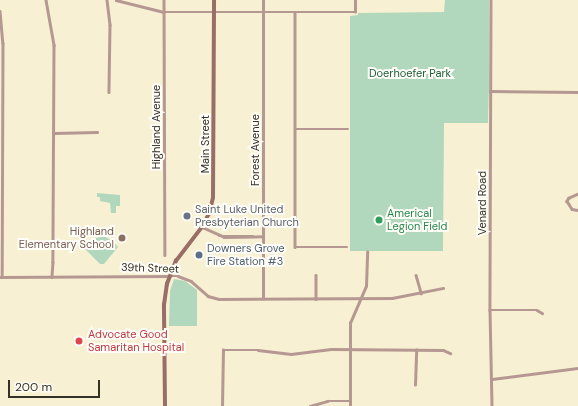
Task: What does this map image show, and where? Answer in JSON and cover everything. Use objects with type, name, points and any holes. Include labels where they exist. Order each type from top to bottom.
[{"type":"main road","name":"Main Street","points":[[169,276],[176,261],[202,227],[211,209],[214,193],[214,0]]},
{"type":"main road","points":[[165,406],[164,305],[169,276]]},
{"type":"street","points":[[46,0],[54,41],[52,277]]},
{"type":"street","points":[[107,0],[110,24],[109,92]]},
{"type":"street","points":[[116,0],[164,12],[355,12],[355,0]]},
{"type":"street","name":"Highland Avenue","points":[[164,0],[165,255]]},
{"type":"street","name":"Forest Avenue","points":[[263,0],[263,299]]},
{"type":"street","name":"Venard Road","points":[[491,0],[490,310],[492,406]]},
{"type":"street","points":[[0,11],[3,43],[1,136],[1,277]]},
{"type":"street","points":[[295,12],[295,247],[347,247]]},
{"type":"street","points":[[490,91],[578,92]]},
{"type":"street","points":[[295,129],[348,129]]},
{"type":"street","points":[[54,134],[97,132]]},
{"type":"street","points":[[578,194],[569,198],[567,201],[572,209],[578,210]]},
{"type":"street","points":[[202,227],[218,236],[234,238],[263,236]]},
{"type":"street","points":[[350,406],[350,324],[367,283],[367,252]]},
{"type":"street","points":[[416,275],[421,293]]},
{"type":"street","name":"39th Street","points":[[1,277],[178,276],[191,281],[214,298],[392,298],[443,288]]},
{"type":"street","points":[[316,276],[316,299]]},
{"type":"street","points":[[490,310],[537,310],[542,313]]},
{"type":"street","points":[[222,406],[223,350],[258,350],[291,354],[322,349],[443,350],[450,353]]},
{"type":"street","points":[[415,385],[416,350]]},
{"type":"street","points":[[492,378],[578,368]]},
{"type":"street","points":[[310,406],[328,401],[350,401]]},
{"type":"green space","name":"Doerhoefer Park","points":[[445,0],[489,0],[489,85],[488,123],[444,123],[443,251],[350,251],[350,16],[358,15],[358,13],[444,12]]},
{"type":"green space","points":[[97,193],[120,195],[120,206],[116,206],[116,213],[111,213],[110,203],[100,201],[100,197],[97,197]]},
{"type":"green space","points":[[104,236],[114,242],[118,247],[104,264],[100,264],[83,247],[92,239]]},
{"type":"green space","points":[[174,279],[185,281],[197,290],[197,326],[169,326],[170,291]]},
{"type":"place","name":"Saint Luke United Presbyterian Church","points":[[187,216]]},
{"type":"place","name":"Americal Legion Field","points":[[379,220]]},
{"type":"place","name":"Highland Elementary School","points":[[122,238]]},
{"type":"place","name":"Downers Grove Fire Station #3","points":[[199,255]]},
{"type":"place","name":"Advocate Good Samaritan Hospital","points":[[79,341]]}]
